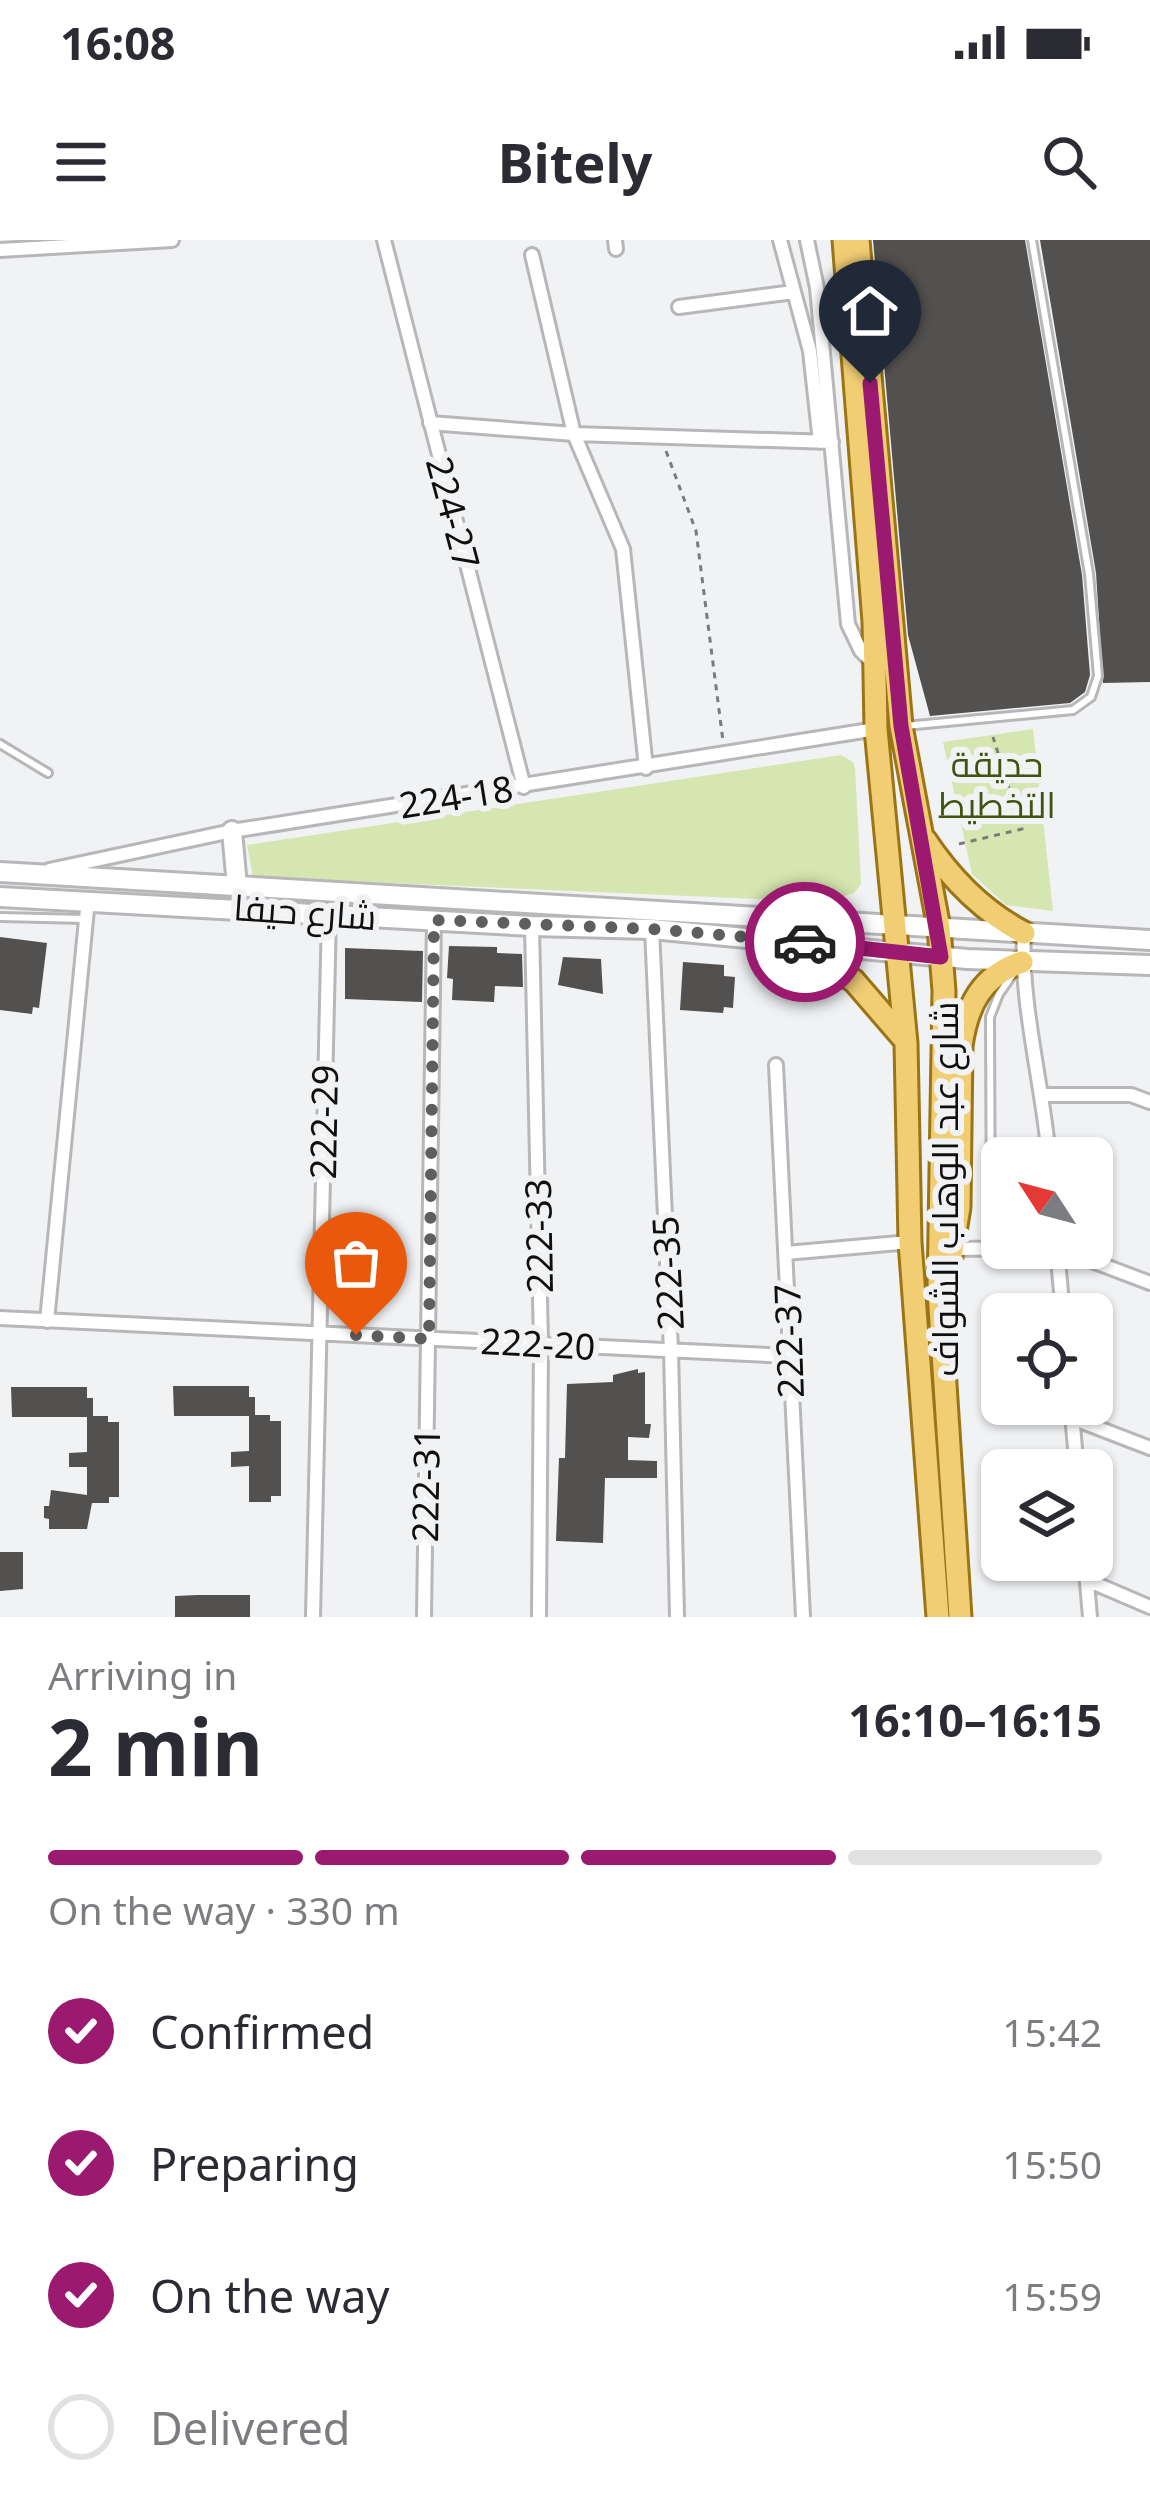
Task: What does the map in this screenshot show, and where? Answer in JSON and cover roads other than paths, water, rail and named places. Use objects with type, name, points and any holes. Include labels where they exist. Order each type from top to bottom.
[{"type":"main road","points":[[844,240],[882,621]]},
{"type":"main road","points":[[858,240],[882,621]]},
{"type":"main road","name":"شارع عبد الوهاب الشواف","points":[[882,621],[874,665],[875,729],[906,1042],[910,1242],[938,1617]]},
{"type":"main road","name":"شارع عبد الوهاب الشواف","points":[[882,621],[939,928],[944,991],[939,1291],[960,1617]]},
{"type":"main road","points":[[232,830],[237,886]]},
{"type":"main road","points":[[918,830],[975,900],[995,918],[1024,933]]},
{"type":"main road","name":"شارع حيفا","points":[[0,872],[1150,940]]},
{"type":"main road","name":"شارع حيفا","points":[[0,896],[87,909],[652,929],[941,957],[1150,965]]},
{"type":"main road","points":[[794,940],[854,981],[906,1042]]},
{"type":"main road","points":[[939,1291],[959,1208],[964,1022],[990,979],[1001,969],[1022,962]]},
{"type":"street","points":[[0,250],[172,240]]},
{"type":"street","name":"224-27","points":[[384,240],[524,787]]},
{"type":"street","points":[[780,240],[810,351],[848,623],[861,651],[874,665]]},
{"type":"street","points":[[807,240],[817,288],[826,442]]},
{"type":"street","points":[[532,255],[574,434],[622,549],[646,768]]},
{"type":"street","points":[[680,307],[794,292]]},
{"type":"street","points":[[430,423],[574,434],[826,442]]},
{"type":"street","name":"224-18","points":[[38,872],[232,830],[875,729]]},
{"type":"street","points":[[47,1321],[87,909]]},
{"type":"street","name":"222-29","points":[[313,1617],[329,914]]},
{"type":"street","name":"222-31","points":[[424,1617],[434,920]]},
{"type":"street","name":"222-33","points":[[532,926],[541,1344],[539,1617]]},
{"type":"street","name":"222-35","points":[[652,929],[671,1350],[677,1617]]},
{"type":"street","points":[[1024,933],[1022,962],[1047,1137]]},
{"type":"street","name":"222-37","points":[[776,1065],[803,1617]]},
{"type":"street","points":[[1043,1095],[1131,1095],[1150,1102]]},
{"type":"street","points":[[786,1253],[910,1242]]},
{"type":"street","points":[[952,1249],[981,1249]]},
{"type":"street","points":[[1113,1269],[1150,1283]]},
{"type":"street","name":"222-20","points":[[0,1318],[788,1356]]},
{"type":"street","points":[[1102,1425],[1150,1448]]},
{"type":"street","points":[[1087,1581],[1090,1617]]},
{"type":"street","points":[[1089,1581],[1150,1607]]},
{"type":"lane","points":[[901,726],[1073,710],[1086,703],[1098,684],[1089,574],[1032,240]]},
{"type":"lane","points":[[0,745],[48,773]]},
{"type":"lane","points":[[0,917],[87,909]]},
{"type":"lane","points":[[991,1137],[990,1017],[999,994],[1022,962]]},
{"type":"park label","name":"حديقة التخطيط","points":[[997,784]]}]
